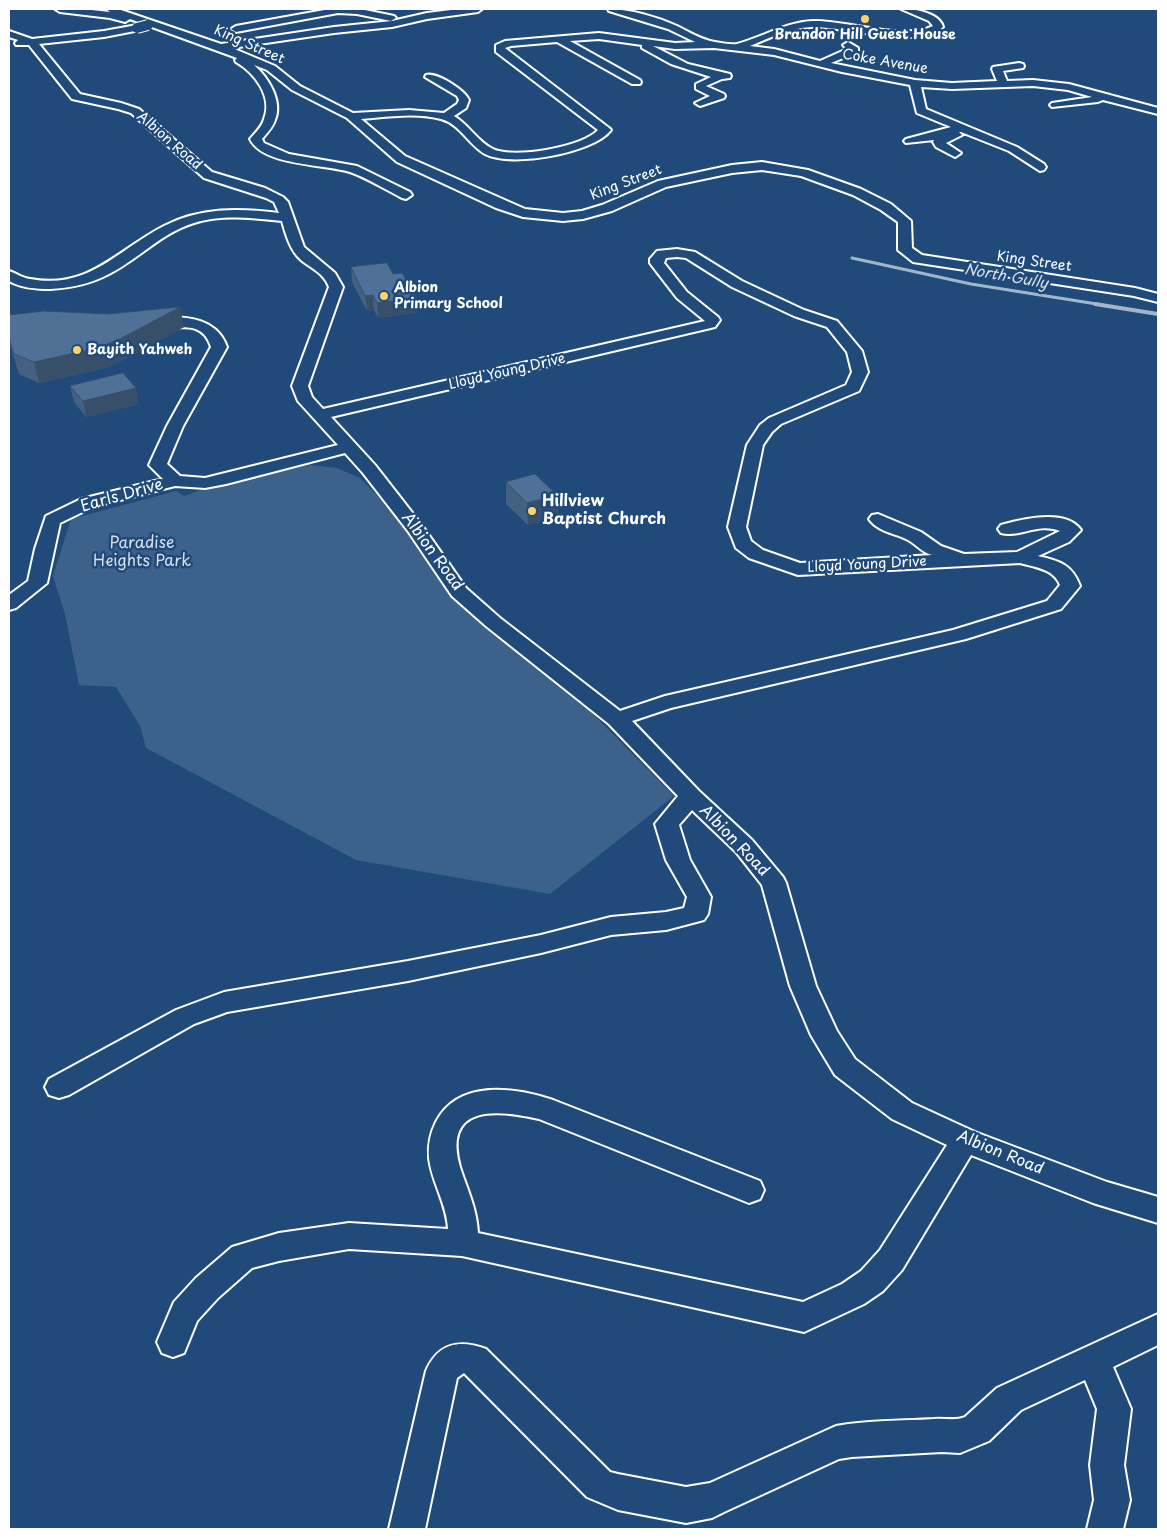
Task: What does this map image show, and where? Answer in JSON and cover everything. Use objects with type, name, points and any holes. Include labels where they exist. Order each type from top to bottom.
[{"type":"street","points":[[60,9],[117,16],[216,50],[243,62],[255,71],[271,101],[271,117],[256,140],[258,145],[286,157],[353,170],[406,195]]},
{"type":"street","name":"King Street","points":[[110,9],[220,47],[271,68],[296,88],[351,116],[401,159],[501,205],[523,213],[562,218],[583,215],[607,208],[662,184],[689,176],[747,166],[777,167],[804,173],[856,192],[897,214],[904,220],[906,250],[918,259],[1135,292],[1158,298]]},
{"type":"street","points":[[228,30],[338,10],[358,11],[389,18],[427,16],[478,9]]},
{"type":"street","name":"Coke Avenue","points":[[612,9],[671,27],[702,42],[714,45],[774,52],[821,64],[914,83],[952,86],[1050,84],[1109,97],[1158,111]]},
{"type":"street","points":[[734,48],[806,24],[908,33],[930,32],[938,27],[938,24],[932,19],[906,9]]},
{"type":"street","points":[[220,47],[334,30],[392,24],[427,16]]},
{"type":"street","points":[[9,45],[104,34],[150,24]]},
{"type":"street","points":[[9,34],[32,42]]},
{"type":"street","points":[[192,37],[208,34]]},
{"type":"street","points":[[351,116],[421,114],[446,117],[491,152],[512,156],[550,152],[590,141],[603,134],[605,130],[500,50],[500,47],[509,43],[600,36],[675,46],[714,45]]},
{"type":"street","points":[[559,39],[636,82]]},
{"type":"street","points":[[639,41],[665,59],[687,68],[722,76],[701,84],[700,87],[720,96],[700,103]]},
{"type":"street","name":"Albion Road","points":[[32,42],[76,97],[121,106],[135,111],[208,175],[273,196],[282,202],[301,252],[327,271],[334,278],[336,287],[300,386],[304,398],[376,478],[415,528],[459,592],[493,622],[617,719],[691,796],[744,846],[774,883],[803,986],[825,1036],[845,1067],[902,1111],[965,1140],[1104,1194],[1158,1210]]},
{"type":"street","points":[[821,64],[854,50],[848,45]]},
{"type":"street","points":[[1003,84],[997,69],[1019,66]]},
{"type":"street","points":[[430,77],[461,94],[464,100],[462,106],[446,117]]},
{"type":"street","points":[[914,83],[921,111],[1013,149],[1040,167]]},
{"type":"street","points":[[1056,105],[1109,97]]},
{"type":"street","points":[[910,140],[965,130]]},
{"type":"street","points":[[955,153],[940,145],[939,142],[965,130]]},
{"type":"street","points":[[9,275],[21,282],[33,284],[75,282],[108,271],[160,233],[190,220],[230,213],[251,213],[288,218]]},
{"type":"street","name":"Lloyd Young Drive","points":[[318,415],[710,324],[713,320],[682,295],[657,263],[656,259],[662,254],[677,253],[690,255],[737,284],[799,312],[832,324],[854,351],[860,372],[853,388],[775,422],[766,429],[754,445],[737,527],[743,544],[756,554],[798,570],[890,563],[1020,557],[1050,565],[1066,575],[1070,586],[1054,605],[959,635],[665,703],[617,719]]},
{"type":"street","points":[[140,325],[185,321],[196,323],[207,329],[218,341],[218,347],[175,426],[158,465],[175,481],[205,483],[299,461],[353,451]]},
{"type":"street","points":[[299,461],[339,464],[376,478]]},
{"type":"street","name":"Earls Drive","points":[[9,604],[37,583],[52,520],[87,504],[175,481]]},
{"type":"street","points":[[878,519],[889,526],[914,536],[934,550],[971,560]]},
{"type":"street","points":[[1007,529],[1024,524],[1046,523],[1062,524],[1072,530],[1062,538],[1020,557]]},
{"type":"street","points":[[59,1087],[185,1017],[224,1002],[408,971],[541,944],[611,926],[666,921],[695,914],[699,897],[678,860],[667,824],[691,796]]},
{"type":"street","points":[[462,1243],[465,1228],[464,1218],[445,1164],[443,1138],[448,1122],[460,1110],[480,1102],[514,1101],[544,1108],[749,1190]]},
{"type":"street","points":[[173,1342],[185,1312],[207,1288],[243,1257],[279,1247],[349,1236],[462,1243],[804,1317],[853,1294],[872,1280],[891,1260],[965,1140]]},
{"type":"street","points":[[407,1529],[442,1371],[456,1358],[465,1357],[474,1360],[599,1485],[618,1492],[686,1505],[712,1500],[836,1443],[852,1440],[942,1435],[960,1436],[977,1429],[1009,1399],[1158,1328]]},
{"type":"street","points":[[1093,1359],[1114,1409],[1107,1465],[1112,1500],[1105,1529]]},
{"type":"green space","name":"Paradise Heights Park","points":[[311,465],[337,468],[360,478],[674,796],[550,894],[356,860],[146,748],[140,726],[116,687],[79,685],[65,614],[53,576],[71,519],[176,491],[184,496],[247,477]]},
{"type":"building","points":[[387,263],[393,274],[402,273],[417,298],[377,303],[373,295],[365,296],[351,267]]},
{"type":"building","points":[[180,307],[122,338],[97,348],[34,362],[14,354],[9,338],[9,315],[44,311],[108,314]]},
{"type":"building","points":[[123,373],[136,388],[83,401],[70,386]]},
{"type":"building","points":[[535,474],[557,495],[527,503],[506,482]]},
{"type":"waterway","name":"North Gully","points":[[852,258],[971,284],[1103,305]]},
{"type":"waterway","name":"North Gully","points":[[1095,304],[1158,314]]},
{"type":"place","name":"Brandon Hill Guest House","points":[[865,19]]},
{"type":"place","name":"Albion Primary School","points":[[384,296]]},
{"type":"place","name":"Bayith Yahweh","points":[[77,350]]},
{"type":"place","name":"Hillview Baptist Church","points":[[532,511]]}]
